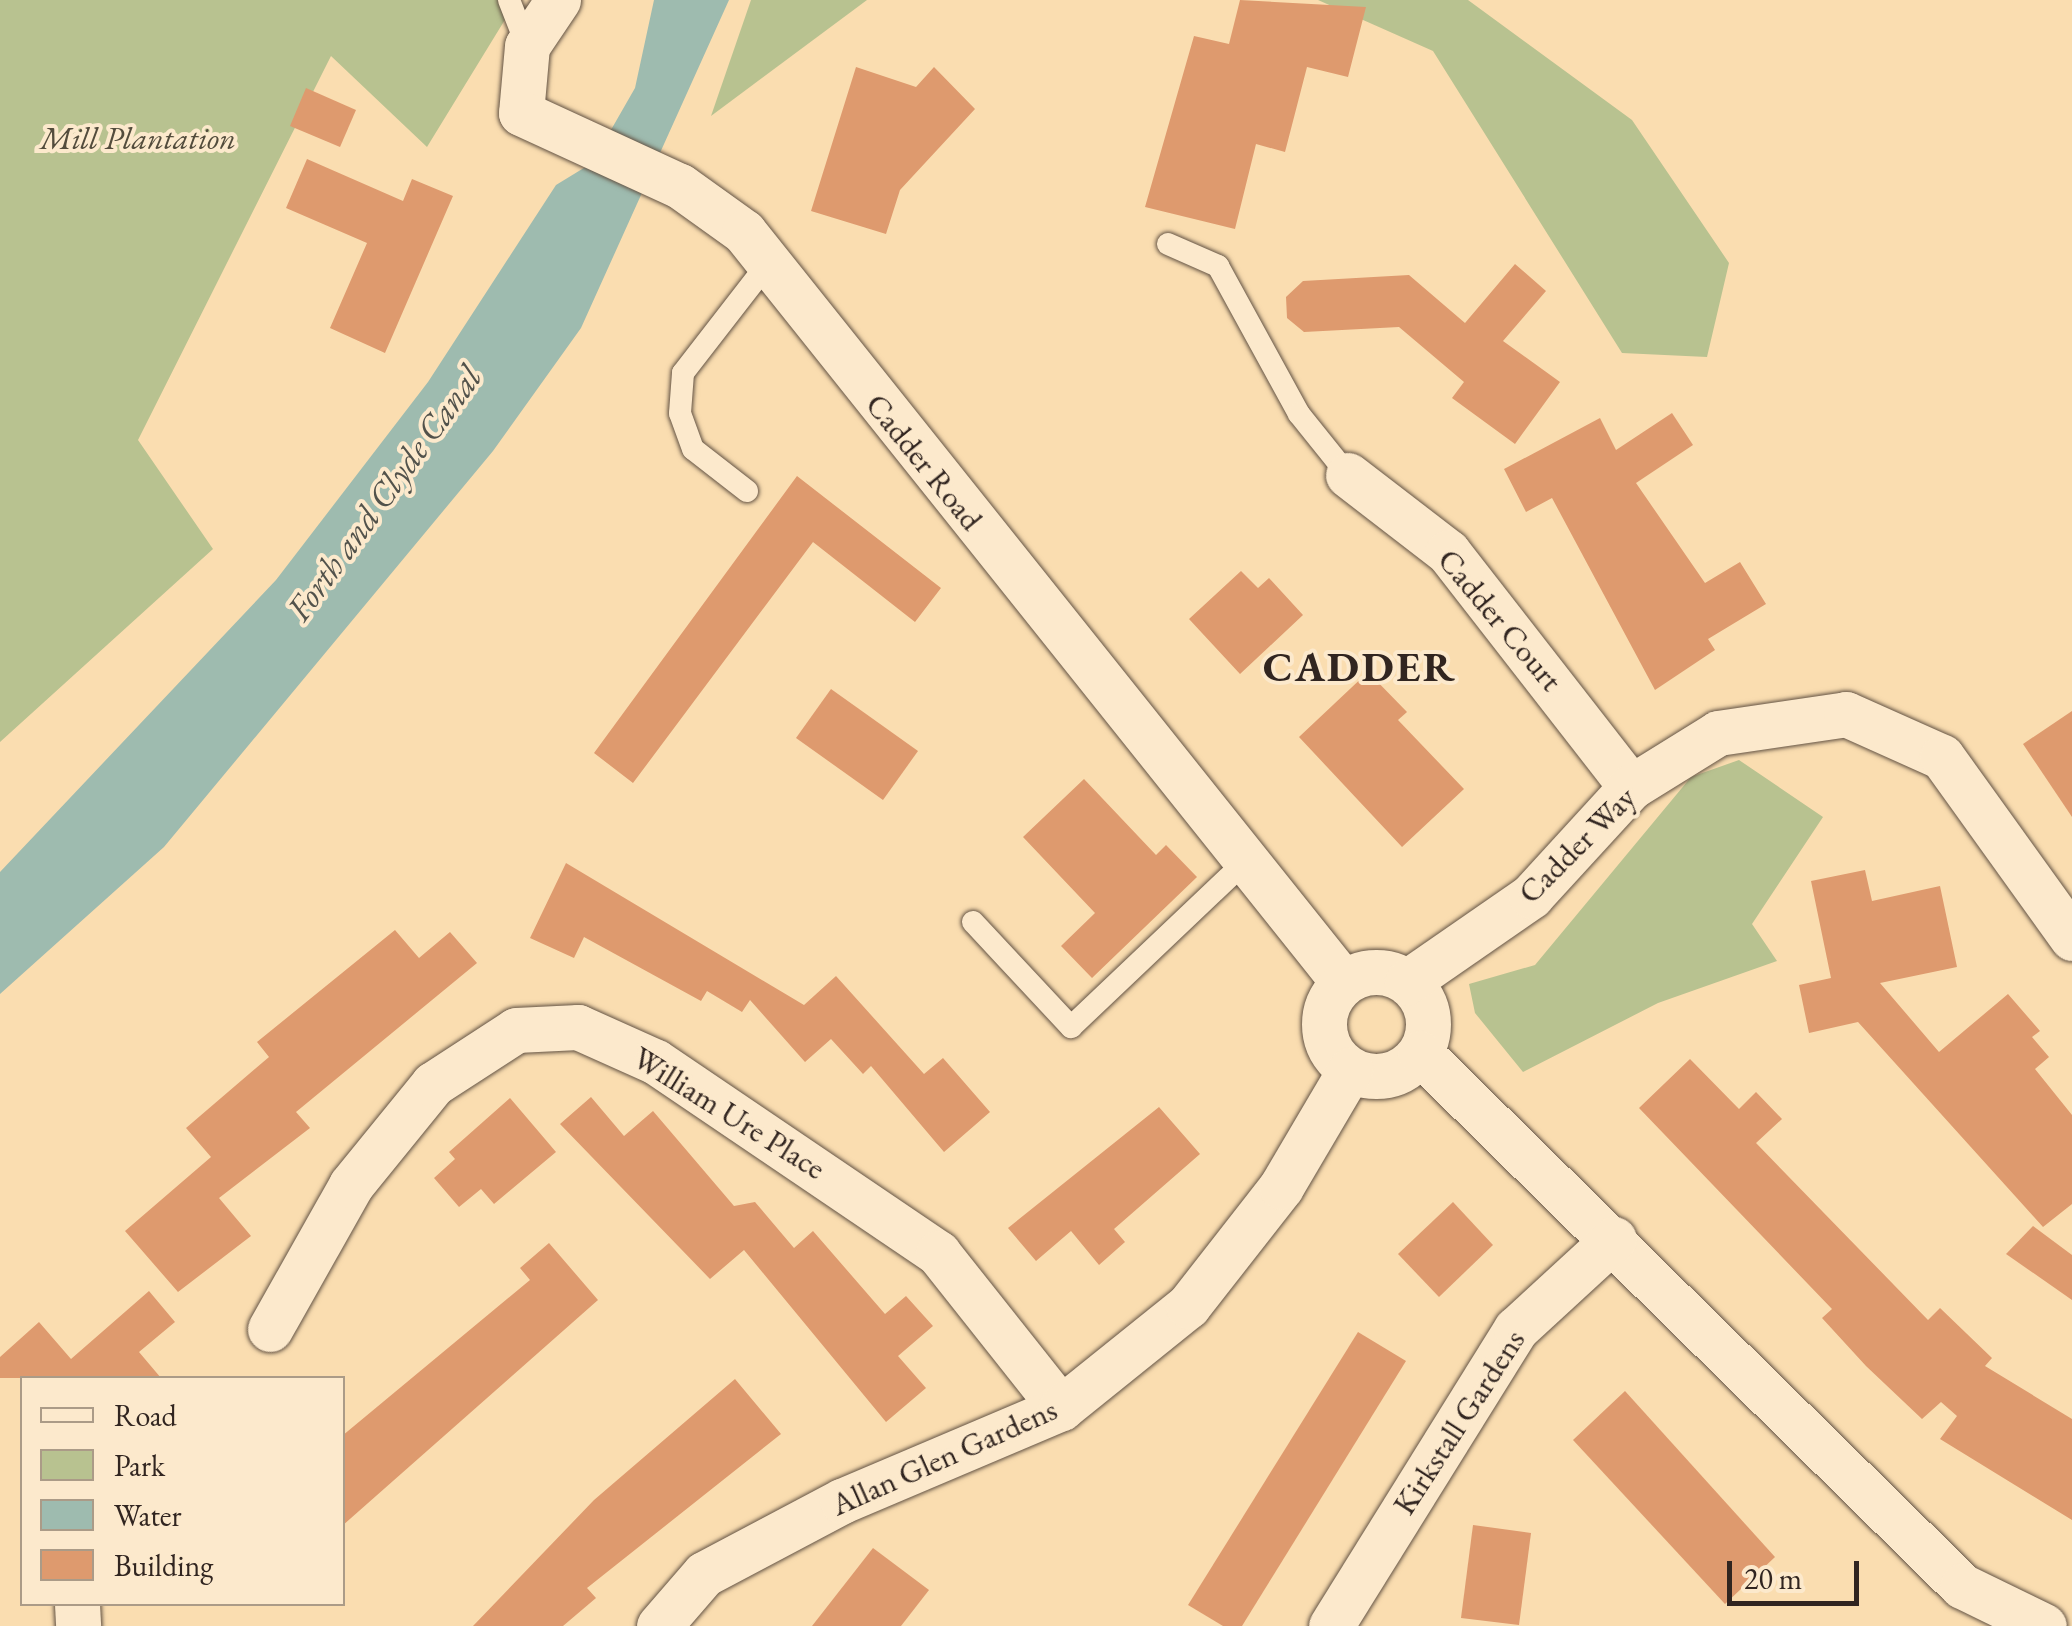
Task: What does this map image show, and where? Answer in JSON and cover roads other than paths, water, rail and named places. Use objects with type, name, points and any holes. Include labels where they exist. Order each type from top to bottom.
[{"type":"street","name":"Cadder Road","points":[[558,0],[527,46],[521,113],[680,186],[744,232],[766,266],[1344,983]]},
{"type":"street","name":"Cadder Court","points":[[1348,475],[1448,552],[1631,787]]},
{"type":"street","name":"Cadder Way","points":[[1407,982],[1531,896],[1631,787],[1718,733],[1846,714],[1942,756],[2072,938]]},
{"type":"street","points":[[1375,972],[1407,982],[1426,1007],[1420,1053],[1380,1076],[1350,1070],[1323,1028],[1344,983],[1375,972]]},
{"type":"street","name":"William Ure Place","points":[[270,1329],[350,1185],[433,1084],[516,1030],[578,1027],[656,1062],[938,1253],[1061,1408]]},
{"type":"street","points":[[1420,1053],[1962,1586],[2044,1626]]},
{"type":"street","name":"Allan Glen Gardens","points":[[659,1626],[704,1574],[842,1501],[1061,1408],[1188,1306],[1281,1186],[1350,1070]]},
{"type":"street","name":"Kirkstall Gardens","points":[[1331,1626],[1516,1329],[1614,1240]]},
{"type":"lane","points":[[509,0],[527,46]]},
{"type":"lane","points":[[1168,244],[1218,266],[1299,414],[1348,475]]},
{"type":"lane","points":[[747,491],[693,450],[680,413],[683,373],[766,266]]},
{"type":"lane","points":[[973,922],[1071,1027],[1246,861]]},
{"type":"water","name":"Forth and Clyde Canal","points":[[654,0],[729,0],[581,328],[493,451],[164,847],[0,994],[0,872],[276,580],[428,382],[556,185],[592,163],[635,88]]},
{"type":"district","name":"CADDER","points":[[1360,667]]},
{"type":"park label","name":"Mill Plantation","points":[[138,138]]}]
